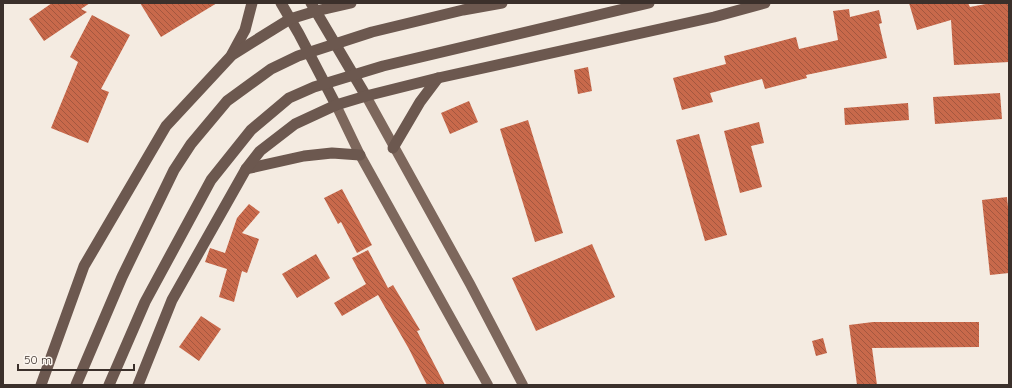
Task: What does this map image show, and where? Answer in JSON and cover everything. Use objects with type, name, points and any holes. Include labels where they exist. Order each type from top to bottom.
[{"type":"highway","points":[[232,55],[245,30],[252,3]]},
{"type":"highway","points":[[280,3],[336,105]]},
{"type":"highway","points":[[41,385],[84,266],[166,126],[232,55],[290,19],[313,7],[351,3]]},
{"type":"highway","points":[[76,385],[122,277],[174,170],[191,144],[227,100],[271,69],[298,56],[372,32],[463,10],[502,3]]},
{"type":"highway","points":[[109,385],[145,302],[211,180],[250,130],[289,98],[314,87],[383,66],[649,3]]},
{"type":"highway","points":[[138,385],[172,300],[246,169],[260,151],[295,124],[336,105],[366,96],[438,78],[714,17],[765,3]]},
{"type":"highway","points":[[313,7],[366,96]]},
{"type":"highway","points":[[394,148],[420,102],[438,78]]},
{"type":"highway","points":[[246,169],[311,155],[332,153],[360,155]]},
{"type":"main road","points":[[366,96],[470,284],[523,385]]},
{"type":"main road","points":[[336,105],[360,155],[488,385]]},
{"type":"building","points":[[52,3],[90,3],[81,9],[87,12],[44,41],[29,19]]},
{"type":"building","points":[[140,3],[217,3],[161,37]]},
{"type":"building","points":[[909,3],[968,3],[970,7],[991,3],[1009,3],[1009,62],[954,65],[951,20],[917,30]]},
{"type":"building","points":[[849,9],[850,17],[879,10],[882,23],[879,24],[887,58],[806,75],[807,78],[765,89],[762,79],[710,93],[713,102],[682,110],[673,78],[726,64],[724,56],[796,37],[799,49],[838,40],[833,11]]},
{"type":"building","points":[[92,15],[130,35],[101,89],[109,92],[88,143],[51,128],[78,62],[70,57]]},
{"type":"building","points":[[588,67],[592,91],[578,94],[574,70]]},
{"type":"building","points":[[1000,93],[1002,119],[935,124],[933,97]]},
{"type":"building","points":[[469,101],[478,122],[450,134],[441,113]]},
{"type":"building","points":[[908,103],[909,120],[845,125],[844,108]]},
{"type":"building","points":[[528,120],[563,233],[535,242],[500,129]]},
{"type":"building","points":[[759,122],[764,143],[751,146],[762,187],[740,193],[724,131]]},
{"type":"building","points":[[699,134],[727,235],[705,241],[676,140]]},
{"type":"building","points":[[342,189],[372,245],[357,253],[341,222],[338,224],[324,198]]},
{"type":"building","points":[[1007,197],[1009,216],[1009,273],[990,275],[982,200]]},
{"type":"building","points":[[249,204],[260,212],[242,233],[259,239],[247,273],[242,271],[234,302],[219,297],[227,269],[205,262],[210,248],[225,253],[237,218]]},
{"type":"building","points":[[592,244],[615,297],[536,331],[512,278]]},
{"type":"building","points":[[368,250],[388,288],[393,285],[420,330],[417,331],[445,385],[427,385],[409,349],[378,295],[342,316],[334,303],[366,284],[352,258]]},
{"type":"building","points":[[316,254],[330,278],[297,298],[282,274]]},
{"type":"building","points":[[201,316],[221,329],[199,361],[179,347]]},
{"type":"building","points":[[873,322],[979,322],[979,347],[872,348],[877,385],[857,385],[849,325]]},
{"type":"building","points":[[823,338],[827,353],[816,356],[812,341]]}]
